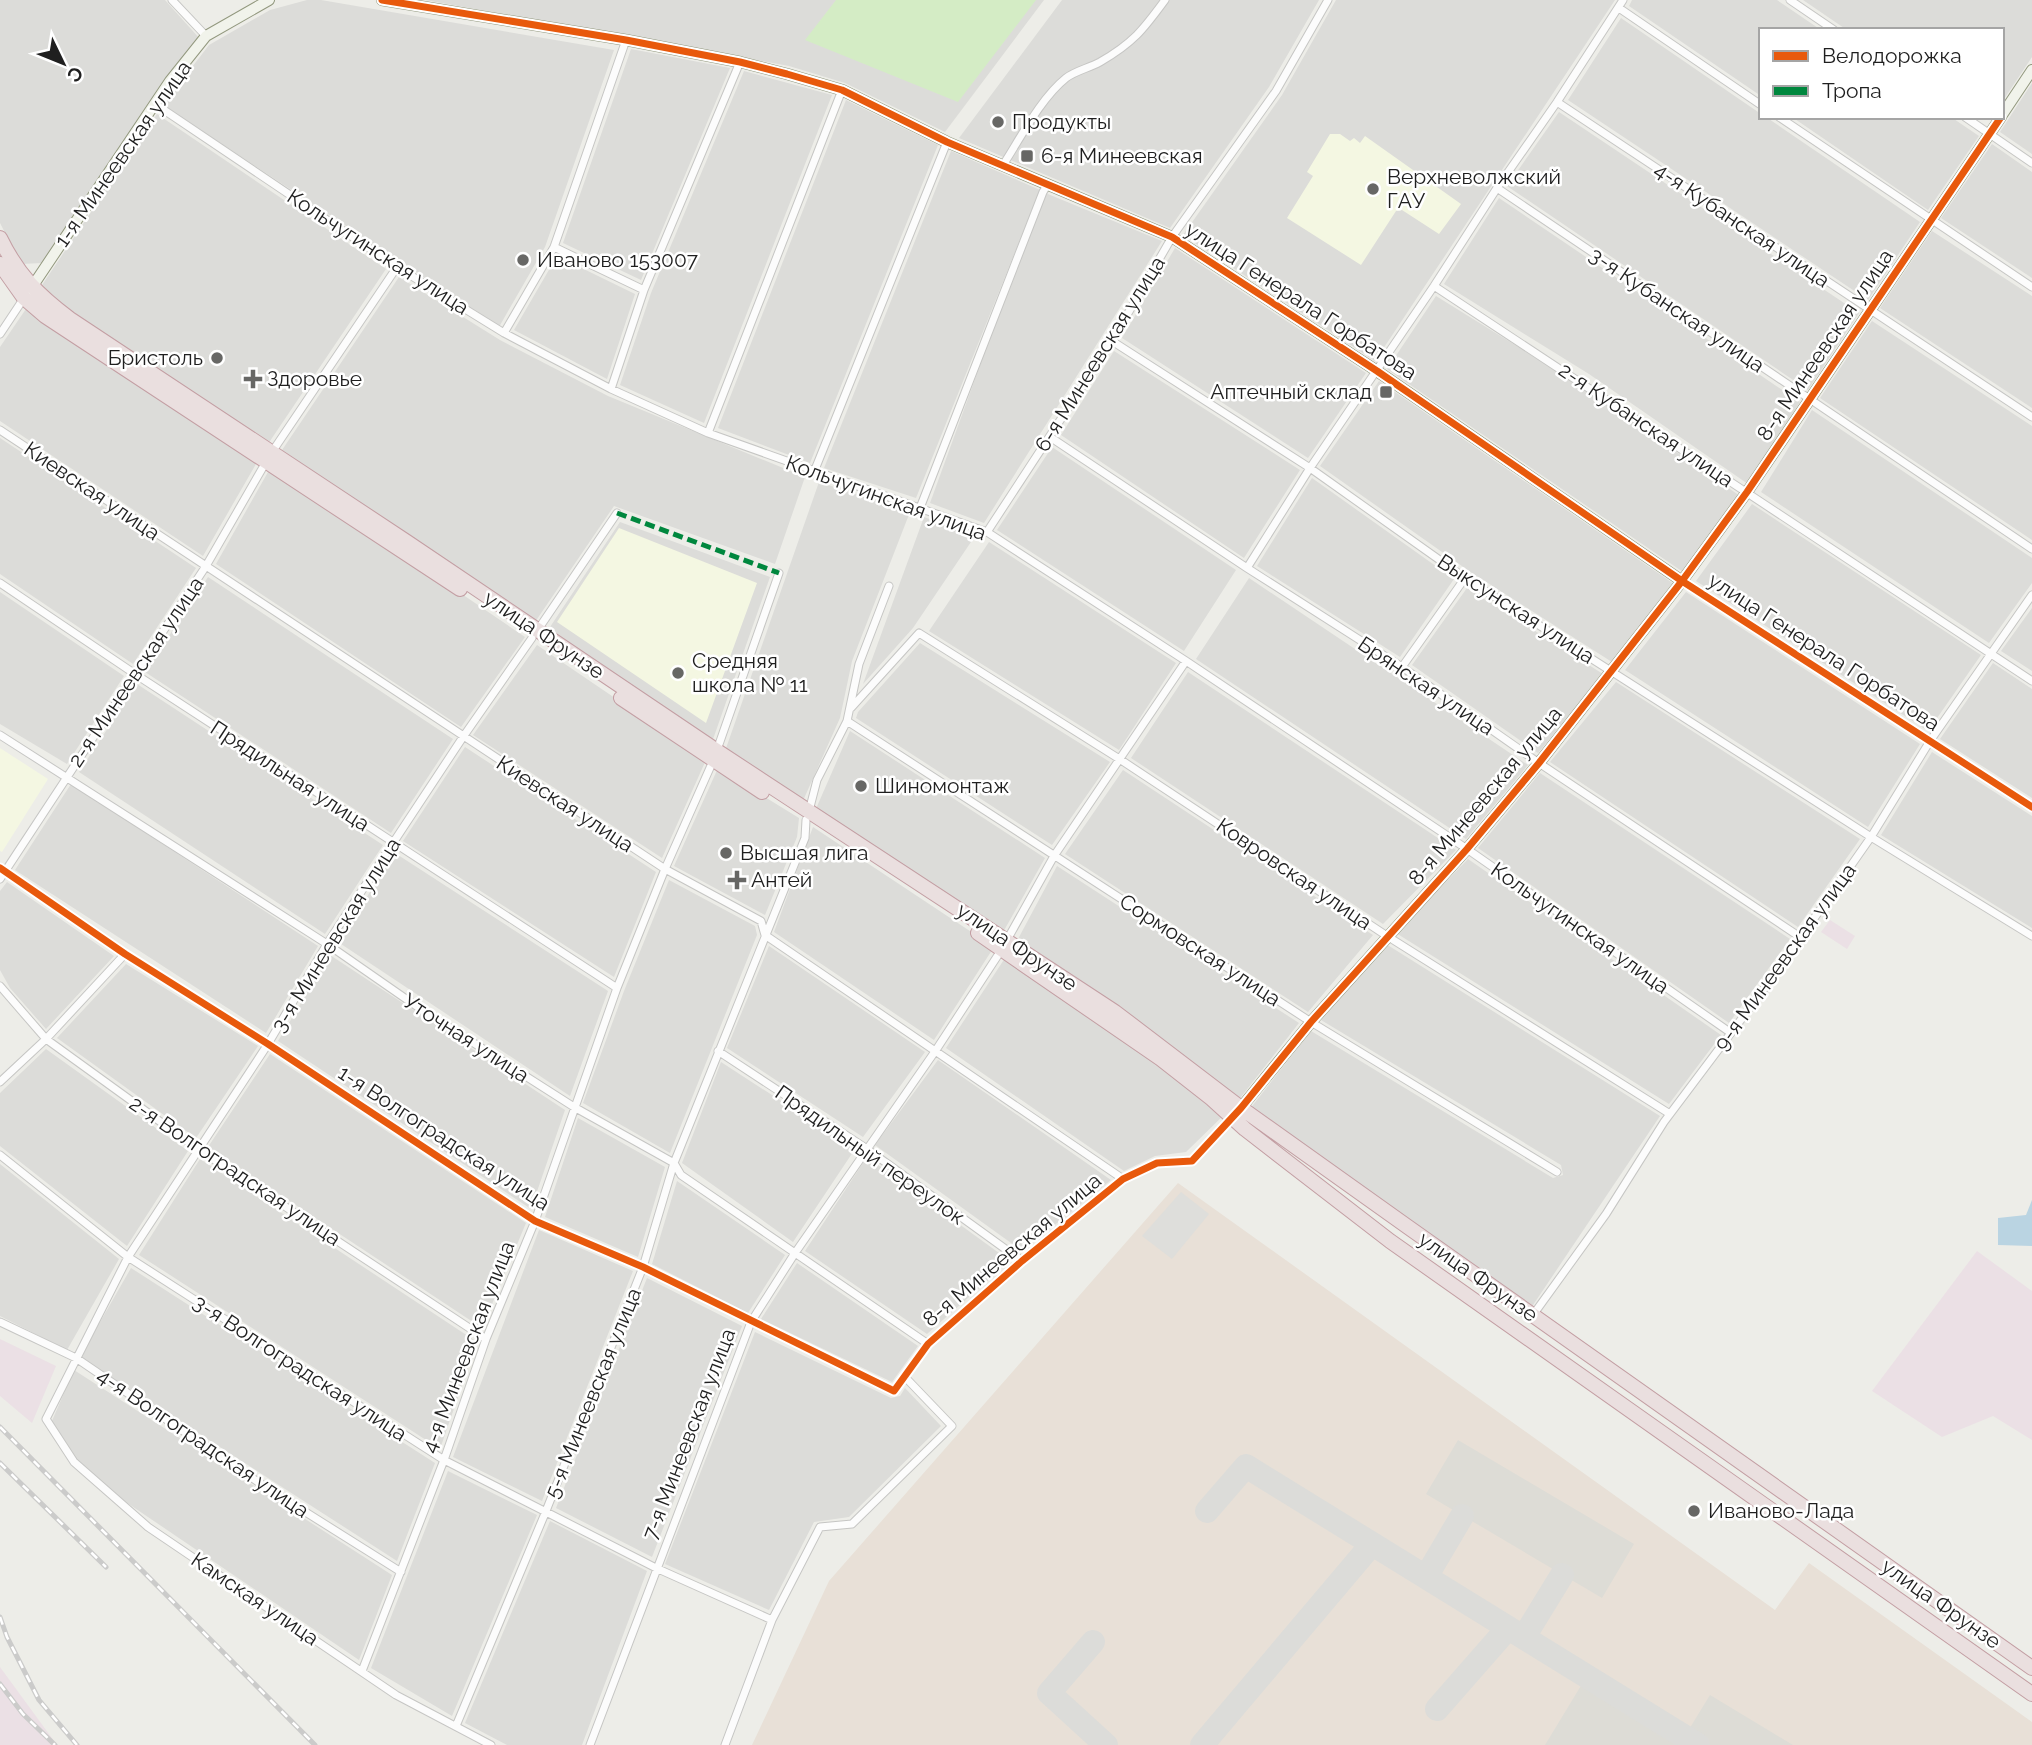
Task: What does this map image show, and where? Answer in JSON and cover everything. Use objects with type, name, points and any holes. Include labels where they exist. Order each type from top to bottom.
[{"type":"highway","name":"улица Фрунзе","points":[[0,238],[28,292]]},
{"type":"highway","name":"улица Фрунзе","points":[[0,264],[28,292],[45,316],[268,457],[715,756],[1115,1012],[1390,1241],[2032,1694]]},
{"type":"highway","name":"улица Фрунзе","points":[[1237,1113],[1533,1316],[2032,1668]]},
{"type":"highway","points":[[1595,1385],[1606,1367]]},
{"type":"street","points":[[172,0],[206,36]]},
{"type":"street","name":"1-я Минеевская улица","points":[[0,334],[155,104],[206,36],[269,0]]},
{"type":"street","name":"улица Генерала Горбатова","points":[[386,0],[740,62],[842,90],[947,142],[1172,237],[1377,371],[1682,581],[2032,807]]},
{"type":"street","points":[[1003,165],[1054,89],[1069,75],[1087,69],[1118,52],[1140,34],[1165,0]]},
{"type":"street","name":"6-я Минеевская улица","points":[[987,532],[1112,341],[1172,237],[1276,91],[1328,0]]},
{"type":"street","points":[[1247,568],[1310,468],[1497,188],[1558,102],[1623,0]]},
{"type":"street","points":[[1790,0],[1831,28]]},
{"type":"street","points":[[1619,8],[1759,104]]},
{"type":"street","points":[[504,334],[554,247],[626,40]]},
{"type":"street","points":[[611,390],[644,290],[740,62]]},
{"type":"street","name":"8-я Минеевская улица","points":[[2004,112],[2032,70]]},
{"type":"street","points":[[708,433],[842,90]]},
{"type":"street","name":"4-я Кубанская улица","points":[[1558,102],[2032,417]]},
{"type":"street","name":"Кольчугинская улица","points":[[155,104],[397,267],[504,334],[611,390],[708,433],[987,532],[1467,849],[1731,1033]]},
{"type":"street","points":[[1782,119],[2032,287]]},
{"type":"street","points":[[1968,119],[2032,163]]},
{"type":"street","name":"8-я Минеевская улица","points":[[894,1391],[928,1344],[1022,1261],[1123,1179],[1157,1163],[1192,1161],[1237,1113],[1311,1022],[1467,849],[1539,763],[1682,581],[1747,492],[1999,119]]},
{"type":"street","points":[[814,472],[947,142]]},
{"type":"street","points":[[920,508],[1048,184]]},
{"type":"street","name":"3-я Кубанская улица","points":[[1497,188],[2032,549]]},
{"type":"street","points":[[554,247],[644,290]]},
{"type":"street","name":"2-я Минеевская улица","points":[[2,873],[206,566],[268,457],[397,267]]},
{"type":"street","name":"2-я Кубанская улица","points":[[1434,286],[2032,681]]},
{"type":"street","name":"Выксунская улица","points":[[1112,341],[1310,468],[1465,578],[1871,837],[2032,936]]},
{"type":"street","name":"Киевская улица","points":[[0,429],[665,869],[761,921],[765,935],[1123,1179]]},
{"type":"street","name":"Брянская улица","points":[[1051,437],[1247,568],[1402,667],[1539,763],[1800,937]]},
{"type":"street","name":"3-я Минеевская улица","points":[[46,1419],[128,1257],[268,1044],[327,944],[393,843],[617,513]]},
{"type":"street","name":"4-я Минеевская улица","points":[[362,1671],[444,1461],[486,1339],[535,1221],[617,988],[715,756],[779,573]]},
{"type":"street","points":[[1402,667],[1465,578]]},
{"type":"street","name":"Прядильная улица","points":[[0,583],[617,988]]},
{"type":"street","name":"5-я Минеевская улица","points":[[456,1726],[546,1511],[643,1267],[674,1163],[805,838],[807,815],[817,780],[847,721],[859,664],[889,586]]},
{"type":"street","name":"9-я Минеевская улица","points":[[1533,1316],[1606,1214],[1670,1114],[1871,837],[1930,741],[2032,596]]},
{"type":"street","name":"Ковровская улица","points":[[851,708],[919,633],[1121,760],[1387,936],[1670,1114]]},
{"type":"street","name":"7-я Минеевская улица","points":[[590,1745],[751,1322],[795,1253],[936,1050],[1005,944],[1054,856],[1186,661]]},
{"type":"street","name":"Сормовская улица","points":[[847,721],[1311,1022],[1557,1172]]},
{"type":"street","name":"Уточная улица","points":[[0,735],[327,944],[422,1010],[574,1107],[674,1163],[681,1175],[928,1344]]},
{"type":"street","name":"1-я Волгоградская улица","points":[[2,873],[268,1044],[535,1221],[643,1267],[894,1391]]},
{"type":"street","points":[[0,1082],[46,1040],[125,954]]},
{"type":"street","name":"2-я Волгоградская улица","points":[[0,986],[46,1040],[198,1149],[486,1339]]},
{"type":"street","name":"Прядильный переулок","points":[[718,1051],[867,1149],[1022,1261]]},
{"type":"street","name":"3-я Волгоградская улица","points":[[0,1155],[128,1257],[444,1461],[656,1568],[772,1620]]},
{"type":"street","name":"4-я Волгоградская улица","points":[[0,1322],[76,1358],[261,1484],[401,1572]]},
{"type":"street","points":[[725,1745],[772,1620],[820,1527],[852,1524],[952,1426],[905,1377]]},
{"type":"street","name":"Камская улица","points":[[46,1419],[74,1462],[148,1527],[396,1695],[491,1745]]},
{"type":"shaded area","points":[[0,0],[165,0],[200,39],[42,263],[21,264],[0,223]]},
{"type":"shaded area","points":[[307,0],[321,0],[614,50],[545,247],[499,327],[163,105],[209,45],[270,10]]},
{"type":"shaded area","points":[[425,0],[1044,0],[945,132],[845,83],[789,66]]},
{"type":"shaded area","points":[[1062,0],[1319,0],[1269,87],[1170,228],[959,138]]},
{"type":"shaded area","points":[[1336,0],[1615,0],[1375,361],[1183,235],[1282,95]]},
{"type":"shaded area","points":[[1632,0],[1777,0],[1818,28],[1759,28],[1759,95],[1629,6]]},
{"type":"shaded area","points":[[1803,0],[2032,0],[2032,57],[2004,99],[2004,28],[1844,28]]},
{"type":"shaded area","points":[[1621,18],[1759,113],[1759,119],[1769,119],[1920,222],[1868,300],[1568,100]]},
{"type":"shaded area","points":[[631,49],[730,68],[641,280],[563,243]]},
{"type":"shaded area","points":[[744,71],[832,95],[704,423],[620,385],[651,293]]},
{"type":"shaded area","points":[[2032,83],[2032,154],[2000,132]]},
{"type":"shaded area","points":[[846,100],[938,145],[810,463],[718,428]]},
{"type":"shaded area","points":[[1559,112],[1859,313],[1808,390],[1507,186]]},
{"type":"shaded area","points":[[157,114],[386,269],[268,444],[38,291]]},
{"type":"shaded area","points":[[1795,119],[1954,119],[1979,136],[1928,210]]},
{"type":"shaded area","name":"Верхневолжский ГАУ","points":[[1330,134],[1340,134],[1350,141],[1354,138],[1360,143],[1365,136],[1461,204],[1439,234],[1402,210],[1396,211],[1361,265],[1287,218],[1313,176],[1307,172]]},
{"type":"shaded area","points":[[1992,144],[2032,172],[2032,278],[1941,218]]},
{"type":"shaded area","points":[[951,151],[1040,190],[916,498],[824,468]]},
{"type":"shaded area","points":[[1043,192],[1162,241],[984,523],[930,503]]},
{"type":"shaded area","points":[[1499,198],[1800,402],[1748,484],[1589,374],[1444,284]]},
{"type":"shaded area","points":[[1932,231],[2032,296],[2032,408],[1880,308]]},
{"type":"shaded area","points":[[1175,248],[1366,373],[1308,458],[1122,338]]},
{"type":"shaded area","points":[[557,256],[635,294],[607,379],[514,330]]},
{"type":"shaded area","points":[[399,277],[500,340],[608,396],[805,477],[775,564],[614,506],[533,625],[280,453]]},
{"type":"shaded area","points":[[1436,296],[1581,386],[1740,496],[1683,572],[1387,369]]},
{"type":"shaded area","points":[[30,303],[260,457],[203,556],[0,421],[0,347]]},
{"type":"shaded area","points":[[1872,321],[2032,426],[2032,540],[1820,398]]},
{"type":"shaded area","points":[[1114,351],[1300,470],[1244,558],[1061,435]]},
{"type":"shaded area","points":[[1379,381],[1674,584],[1612,662],[1469,571],[1320,466]]},
{"type":"shaded area","points":[[1812,410],[2032,558],[2032,583],[1989,643],[1761,492]]},
{"type":"shaded area","points":[[0,438],[196,568],[133,664],[0,574]]},
{"type":"shaded area","points":[[1052,447],[1236,570],[1184,651],[997,530]]},
{"type":"shaded area","points":[[272,465],[525,637],[461,727],[216,564]]},
{"type":"shaded area","points":[[1312,478],[1454,579],[1400,657],[1257,566]]},
{"type":"shaded area","points":[[819,482],[910,512],[852,661],[840,718],[802,803],[724,754]]},
{"type":"shaded area","points":[[1752,504],[1981,655],[1928,731],[1696,581]]},
{"type":"shaded area","points":[[924,517],[975,536],[913,628],[863,684]]},
{"type":"shaded area","name":"Средняя школа № 11","points":[[620,522],[770,577],[711,745],[546,633]]},
{"type":"shaded area","name":"Средняя школа № 11","points":[[619,528],[757,583],[706,723],[557,622]]},
{"type":"shaded area","points":[[989,542],[1176,663],[1119,750],[929,631]]},
{"type":"shaded area","points":[[208,577],[453,739],[391,833],[145,672]]},
{"type":"shaded area","points":[[1249,578],[1528,765],[1466,839],[1196,659]]},
{"type":"shaded area","points":[[1467,588],[1603,674],[1538,753],[1412,665]]},
{"type":"shaded area","points":[[0,592],[124,676],[67,764],[0,724]]},
{"type":"shaded area","points":[[1686,592],[1920,744],[1868,827],[1625,670]]},
{"type":"shaded area","points":[[2032,608],[2032,671],[2001,651]]},
{"type":"shaded area","points":[[920,643],[1110,762],[1052,845],[856,718],[858,712]]},
{"type":"shaded area","points":[[537,645],[706,760],[662,858],[473,735]]},
{"type":"shaded area","points":[[1993,663],[2032,689],[2032,798],[1940,739]]},
{"type":"shaded area","points":[[1188,672],[1456,850],[1383,924],[1131,758]]},
{"type":"shaded area","points":[[1616,682],[1860,839],[1798,927],[1550,762]]},
{"type":"shaded area","points":[[137,684],[383,845],[325,934],[79,772]]},
{"type":"shaded area","points":[[850,731],[1045,858],[1002,934],[815,811]]},
{"type":"shaded area","points":[[465,747],[656,872],[614,977],[403,841]]},
{"type":"shaded area","points":[[0,748],[48,779],[2,852],[0,851]]},
{"type":"shaded area","points":[[1932,752],[2032,816],[2032,928],[1881,835]]},
{"type":"shaded area","points":[[718,768],[799,818],[797,837],[765,915],[674,866]]},
{"type":"shaded area","points":[[1123,770],[1373,935],[1308,1012],[1065,854]]},
{"type":"shaded area","points":[[1540,773],[1790,939],[1729,1023],[1478,848]]},
{"type":"shaded area","points":[[71,784],[318,946],[266,1033],[15,870]]},
{"type":"shaded area","points":[[813,827],[994,947],[934,1040],[774,932]]},
{"type":"shaded area","points":[[395,853],[608,991],[570,1096],[338,942]]},
{"type":"shaded area","points":[[1468,859],[1721,1035],[1669,1104],[1396,933]]},
{"type":"shaded area","points":[[1057,866],[1299,1023],[1237,1102],[1018,939]]},
{"type":"shaded area","points":[[669,880],[755,926],[757,935],[670,1153],[583,1103]]},
{"type":"shaded area","points":[[7,882],[114,956],[46,1029],[10,988],[0,970],[0,891]]},
{"type":"shaded area","points":[[1830,920],[1855,936],[1847,949],[1821,932]]},
{"type":"shaded area","points":[[1386,944],[1660,1116],[1529,1311],[1249,1110],[1311,1031],[1553,1178],[1563,1175],[1561,1165],[1321,1020]]},
{"type":"shaded area","points":[[769,946],[925,1052],[863,1137],[727,1048]]},
{"type":"shaded area","points":[[330,955],[565,1110],[531,1209],[278,1041]]},
{"type":"shaded area","points":[[1007,955],[1227,1112],[1186,1152],[1155,1156],[1124,1171],[946,1048]]},
{"type":"shaded area","points":[[126,964],[258,1046],[196,1138],[57,1038]]},
{"type":"shaded area","points":[[46,1049],[188,1151],[127,1246],[0,1146],[0,1093]]},
{"type":"shaded area","points":[[270,1054],[526,1223],[482,1328],[208,1147]]},
{"type":"shaded area","points":[[938,1060],[1111,1180],[1022,1251],[875,1145]]},
{"type":"shaded area","points":[[721,1062],[855,1149],[793,1242],[682,1163]]},
{"type":"shaded area","points":[[578,1118],[665,1167],[638,1257],[545,1217]]},
{"type":"shaded area","points":[[867,1157],[1010,1261],[927,1334],[805,1251]]},
{"type":"shaded area","points":[[200,1159],[477,1342],[440,1449],[139,1255]]},
{"type":"shaded area","points":[[0,1164],[119,1259],[67,1350],[0,1316]]},
{"type":"shaded area","points":[[677,1181],[785,1255],[748,1313],[652,1264]]},
{"type":"shaded area","points":[[1178,1183],[1775,1610],[1809,1563],[2032,1722],[2032,1745],[752,1745],[829,1581]]},
{"type":"shaded area","points":[[1181,1192],[1209,1214],[1172,1259],[1142,1236]]},
{"type":"shaded area","points":[[539,1230],[633,1271],[542,1501],[453,1457]]},
{"type":"shaded area","points":[[1977,1251],[2032,1291],[2032,1440],[1993,1416],[1942,1437],[1872,1391]]},
{"type":"shaded area","points":[[797,1263],[918,1346],[892,1382],[761,1319]]},
{"type":"shaded area","points":[[131,1268],[435,1463],[397,1561],[80,1357]]},
{"type":"shaded area","points":[[647,1278],[742,1326],[652,1557],[556,1508]]},
{"type":"shaded area","points":[[755,1332],[891,1398],[900,1396],[905,1388],[941,1426],[849,1517],[814,1522],[769,1610],[665,1564]]},
{"type":"shaded area","points":[[0,1339],[56,1366],[32,1423],[0,1396]]},
{"type":"shaded area","points":[[74,1370],[392,1575],[359,1660],[83,1473],[48,1430]]},
{"type":"shaded area","points":[[1458,1440],[1634,1544],[1602,1598],[1426,1494]]},
{"type":"shaded area","points":[[448,1471],[537,1515],[452,1716],[371,1668]]},
{"type":"shaded area","points":[[550,1521],[647,1571],[582,1745],[507,1745],[465,1723]]},
{"type":"shaded area","points":[[0,1667],[57,1745],[0,1745]]},
{"type":"shaded area","points":[[1582,1684],[1680,1744],[1710,1695],[1793,1745],[1545,1745]]},
{"type":"green space","points":[[836,0],[1036,0],[958,102],[805,40]]},
{"type":"water","points":[[2032,1200],[2032,1246],[1998,1245],[1998,1218],[2026,1215]]},
{"type":"taxiway","points":[[1207,1511],[1246,1466],[1698,1745]]},
{"type":"taxiway","points":[[1426,1577],[1462,1516]]},
{"type":"taxiway","points":[[1202,1745],[1372,1544]]},
{"type":"taxiway","points":[[1524,1637],[1562,1575]]},
{"type":"taxiway","points":[[1437,1709],[1508,1628]]},
{"type":"taxiway","points":[[1093,1642],[1049,1693],[1106,1745]]},
{"type":"railway","points":[[0,1427],[315,1745]]},
{"type":"railway","points":[[0,1463],[106,1567]]},
{"type":"railway","points":[[0,1617],[7,1637],[39,1700],[77,1745]]},
{"type":"railway","points":[[0,1684],[23,1714],[55,1745]]},
{"type":"marked path","points":[[617,513],[779,573]]},
{"type":"cycle path","points":[[382,0],[626,40],[740,62],[842,90],[947,142],[1172,237],[1377,371],[1682,581],[2032,807]]},
{"type":"cycle path","points":[[0,868],[125,954],[268,1044],[535,1221],[643,1267],[894,1391],[928,1344],[1022,1261],[1123,1179],[1157,1163],[1192,1161],[1241,1108],[1311,1022],[1467,849],[1539,763],[1682,581],[1747,492],[2000,119]]},
{"type":"place","name":"Продукты","points":[[998,122]]},
{"type":"place","name":"6-я Минеевская","points":[[1027,156]]},
{"type":"place","name":"Верхневолжский ГАУ","points":[[1373,189]]},
{"type":"place","name":"Иваново 153007","points":[[523,260]]},
{"type":"place","name":"Бристоль","points":[[217,358]]},
{"type":"place","name":"Здоровье","points":[[253,379]]},
{"type":"place","name":"Аптечный склад","points":[[1386,392]]},
{"type":"place","name":"Средняя школа № 11","points":[[678,673]]},
{"type":"place","name":"Шиномонтаж","points":[[861,786]]},
{"type":"place","name":"Высшая лига","points":[[726,853]]},
{"type":"place","name":"Антей","points":[[737,880]]},
{"type":"place","name":"Иваново-Лада","points":[[1694,1511]]}]
